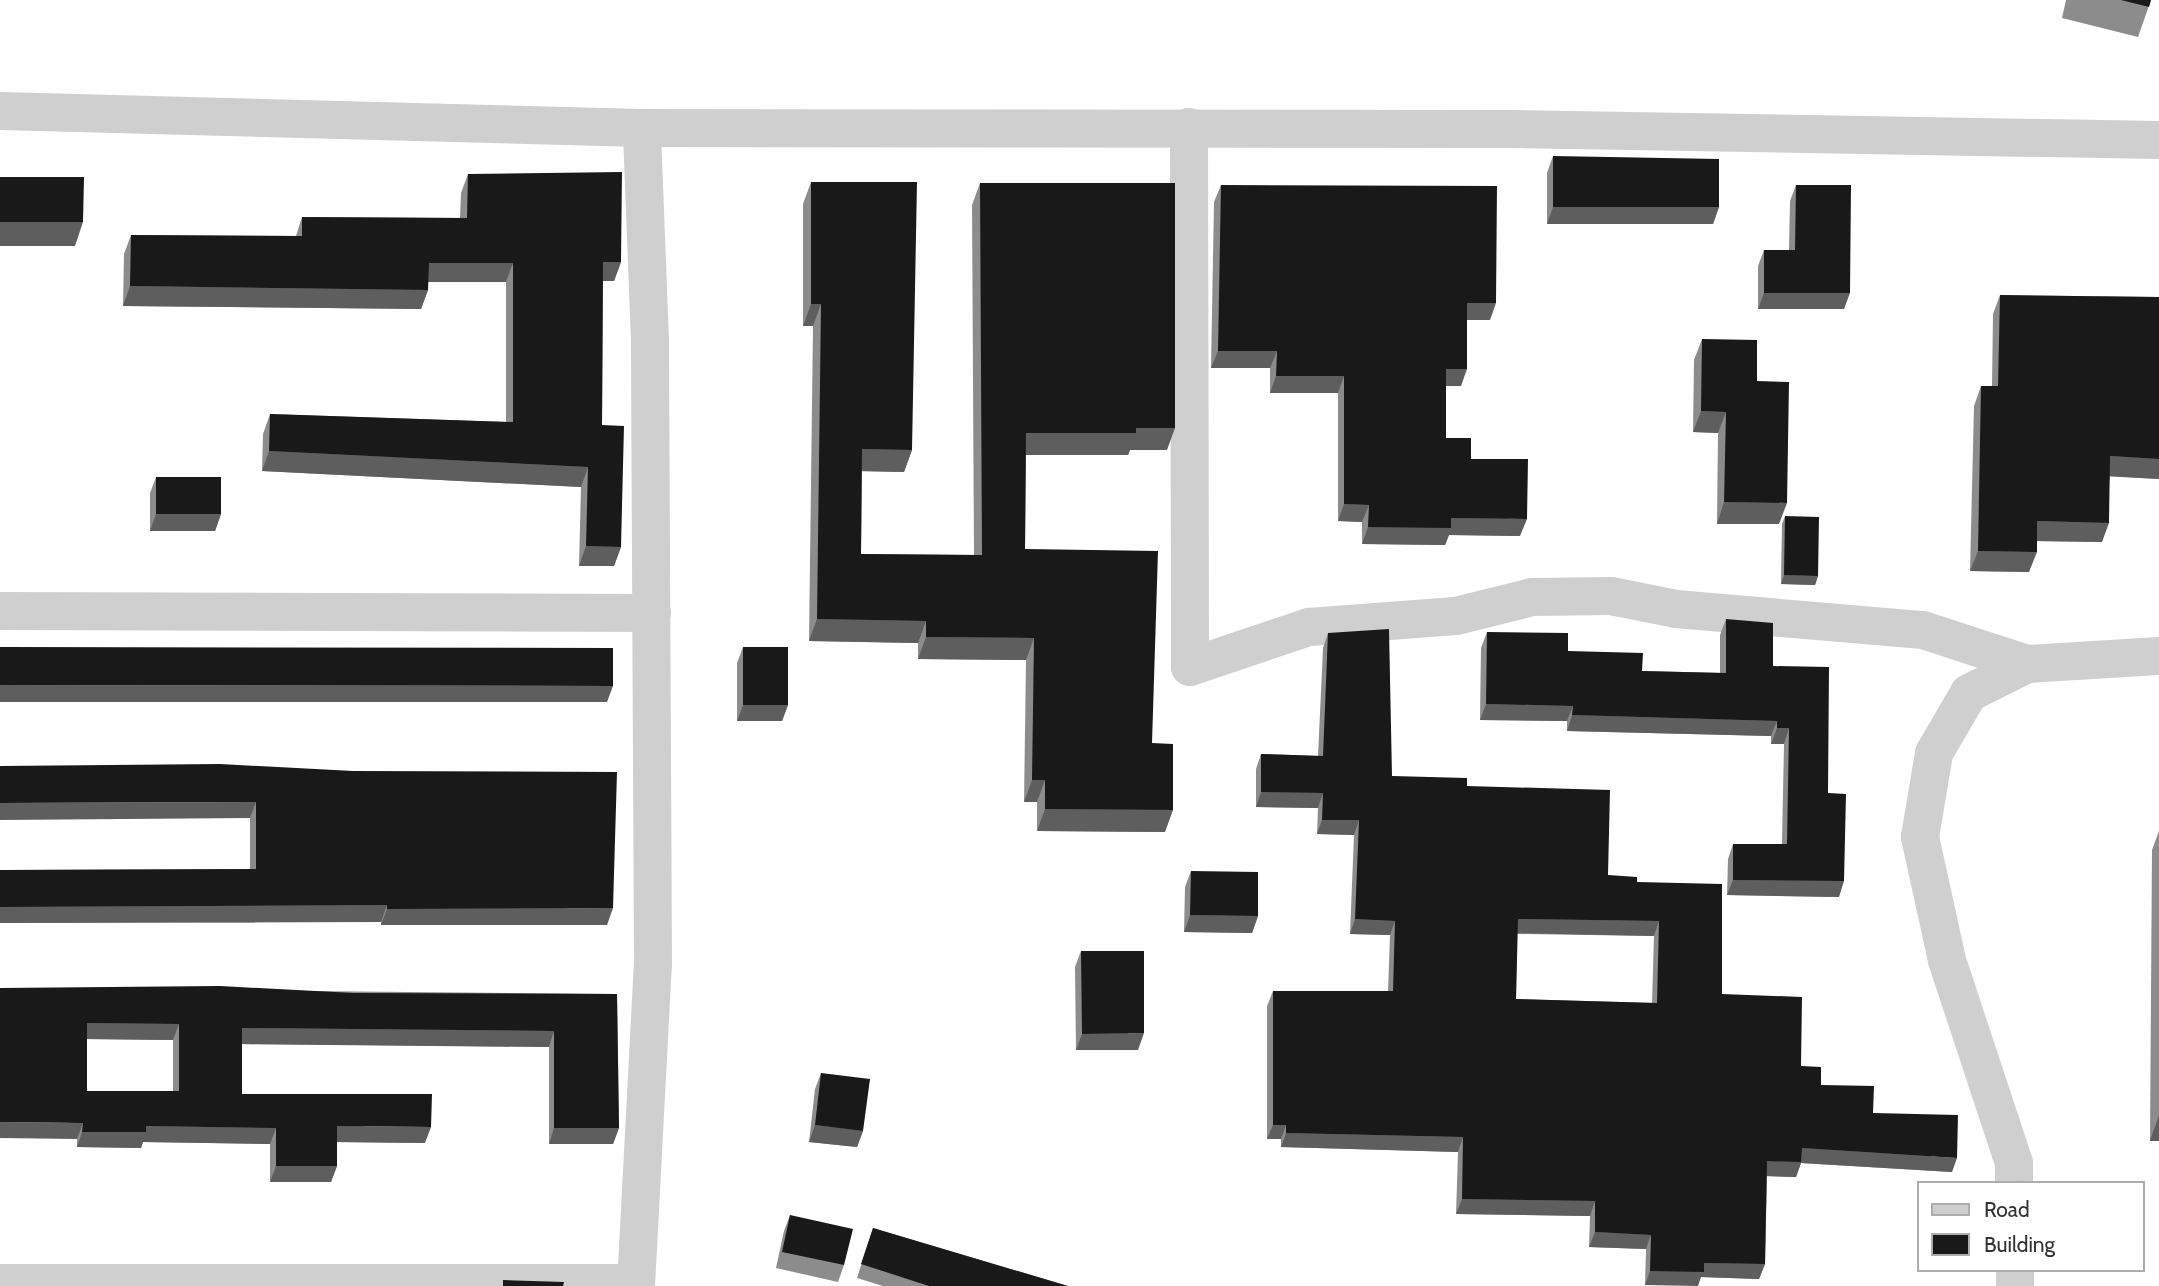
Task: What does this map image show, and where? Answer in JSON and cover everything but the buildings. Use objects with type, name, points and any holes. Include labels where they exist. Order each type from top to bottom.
[{"type":"street","points":[[0,111],[642,128],[1189,127],[2159,140]]},
{"type":"street","points":[[1189,127],[1190,667],[1309,627],[1456,616],[1532,597],[1611,596],[1676,609],[1923,630],[2027,664],[2159,656]]},
{"type":"street","points":[[0,1283],[636,1284],[653,965],[652,613],[642,128]]},
{"type":"street","points":[[0,611],[652,613]]},
{"type":"street","points":[[2014,1181],[2014,1163],[1947,960],[1920,837],[1934,753],[1969,693],[2027,664]]}]
